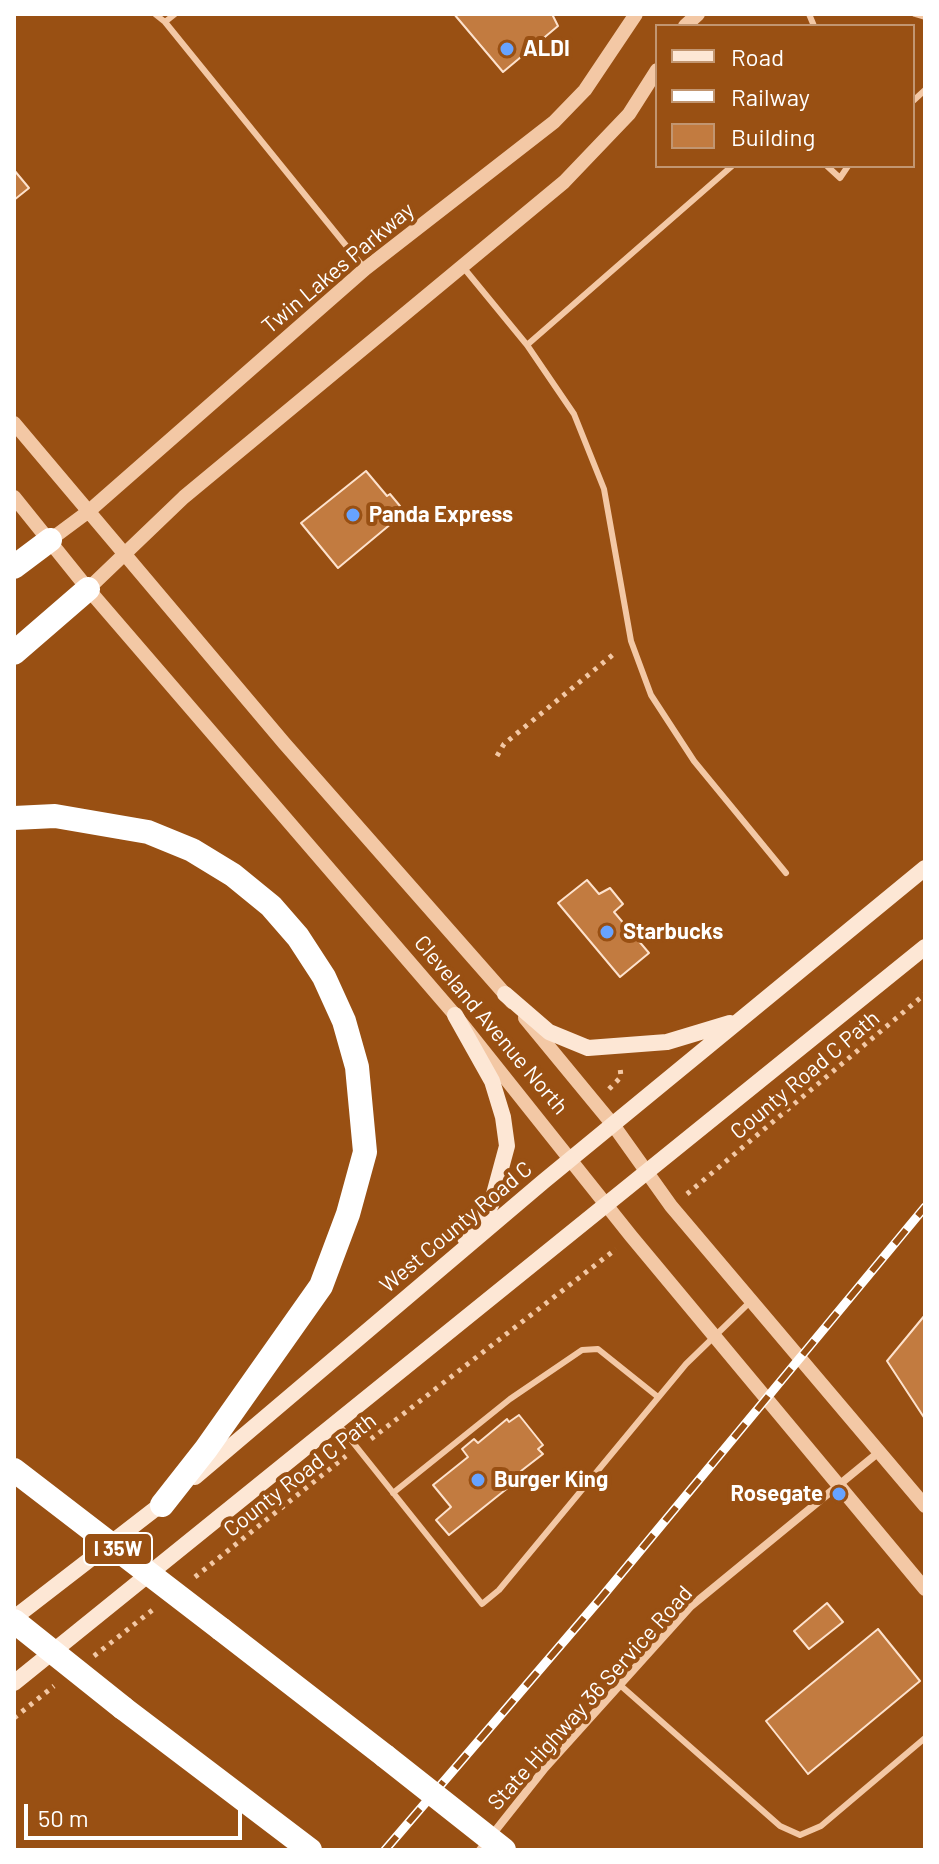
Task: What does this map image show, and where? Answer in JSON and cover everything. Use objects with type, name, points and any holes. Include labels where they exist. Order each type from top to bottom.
[{"type":"highway","points":[[14,567],[50,540]]},
{"type":"highway","points":[[14,653],[88,589]]},
{"type":"highway","points":[[14,818],[55,816],[148,832],[192,850],[233,875],[271,906],[298,937],[324,977],[344,1021],[357,1067],[365,1152],[348,1214],[321,1286],[206,1449],[162,1505]]},
{"type":"highway","name":"I 35W","points":[[14,1470],[504,1850]]},
{"type":"highway","points":[[14,1620],[123,1708],[310,1850]]},
{"type":"main road","name":"West County Road C","points":[[14,1620],[162,1505],[442,1267],[925,868]]},
{"type":"main road","points":[[14,1683],[335,1420],[925,947]]},
{"type":"main road","points":[[505,994],[549,1032],[588,1048],[619,1049],[667,1042],[739,1020]]},
{"type":"main road","points":[[442,1267],[491,1205],[507,1146],[503,1117],[492,1081],[455,1015]]},
{"type":"street","name":"Twin Lakes Parkway","points":[[50,540],[89,511],[365,269],[554,122],[585,90],[636,14]]},
{"type":"street","points":[[88,589],[184,497],[463,267],[602,145],[629,114],[655,73]]},
{"type":"street","name":"Cleveland Avenue North","points":[[14,423],[284,743],[505,994],[614,1126],[671,1206],[925,1506]]},
{"type":"street","name":"Cleveland Avenue North","points":[[14,497],[88,589],[455,1015],[713,1334],[925,1589]]},
{"type":"street","name":"State Highway 36 Service Road","points":[[480,1850],[545,1768],[690,1607],[879,1452]]},
{"type":"lane","points":[[155,14],[165,22],[365,269]]},
{"type":"lane","points":[[165,22],[175,14]]},
{"type":"lane","points":[[915,14],[925,17]]},
{"type":"lane","points":[[527,345],[730,168]]},
{"type":"lane","points":[[829,168],[840,178],[847,168]]},
{"type":"lane","points":[[463,267],[527,345],[574,414],[604,489],[631,641],[651,695],[694,761],[786,873]]},
{"type":"lane","points":[[335,1420],[482,1604],[499,1590],[713,1334],[752,1300]]},
{"type":"lane","points":[[393,1493],[510,1399],[582,1350],[598,1349],[658,1397]]},
{"type":"lane","points":[[620,1685],[780,1826],[800,1835],[821,1826],[925,1738]]},
{"type":"path","points":[[497,756],[504,744],[615,653]]},
{"type":"path","name":"County Road C Path","points":[[706,1180],[925,994]]},
{"type":"path","points":[[620,1067],[621,1077],[627,1086]]},
{"type":"path","points":[[608,1090],[621,1077]]},
{"type":"path","name":"County Road C Path","points":[[190,1581],[357,1448],[606,1258]]},
{"type":"path","points":[[92,1657],[165,1600]]},
{"type":"path","points":[[14,1718],[55,1686]]},
{"type":"building","name":"ALDI","points":[[454,14],[552,14],[558,26],[503,72]]},
{"type":"building","points":[[14,170],[29,188],[14,200]]},
{"type":"building","name":"Panda Express","points":[[366,471],[400,506],[399,511],[389,519],[392,523],[338,568],[301,523]]},
{"type":"building","name":"Starbucks","points":[[587,880],[599,894],[610,888],[623,904],[614,912],[649,953],[620,977],[558,903]]},
{"type":"building","points":[[925,1315],[925,1419],[887,1361]]},
{"type":"building","name":"Burger King","points":[[519,1415],[543,1445],[538,1449],[543,1454],[521,1471],[524,1475],[449,1535],[436,1520],[451,1507],[433,1485],[468,1457],[462,1449],[474,1439],[478,1443],[507,1419],[509,1422]]},
{"type":"building","points":[[827,1603],[843,1622],[809,1649],[794,1631]]},
{"type":"building","points":[[878,1629],[920,1681],[808,1774],[766,1721]]},
{"type":"railway","points":[[385,1850],[601,1598],[925,1207]]},
{"type":"place","name":"ALDI","points":[[507,49]]},
{"type":"place","name":"Panda Express","points":[[353,515]]},
{"type":"place","name":"Starbucks","points":[[607,932]]},
{"type":"place","name":"Burger King","points":[[478,1480]]},
{"type":"place","name":"Rosegate","points":[[839,1494]]}]
